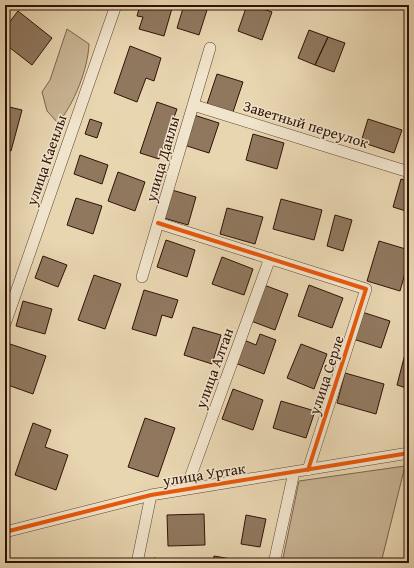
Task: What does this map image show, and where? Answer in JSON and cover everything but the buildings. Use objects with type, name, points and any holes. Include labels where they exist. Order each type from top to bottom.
[{"type":"street","name":"улица Каенлы","points":[[5,324],[116,5]]},
{"type":"street","name":"улица Данлы","points":[[142,278],[210,48]]},
{"type":"street","name":"Заветный переулок","points":[[193,105],[409,172]]},
{"type":"street","points":[[158,224],[270,258]]},
{"type":"street","name":"улица Серле","points":[[270,258],[366,289],[308,470]]},
{"type":"street","name":"улица Алтан","points":[[186,489],[270,258]]},
{"type":"street","name":"улица Уртак","points":[[5,532],[150,496],[186,489],[409,454]]},
{"type":"street","points":[[274,563],[294,472]]},
{"type":"street","points":[[136,563],[150,496]]},
{"type":"shaded area","points":[[67,29],[89,44],[86,64],[79,86],[75,96],[58,123],[47,111],[42,92],[50,80]]},
{"type":"shaded area","points":[[405,466],[381,563],[282,563],[299,481]]},
{"type":"cycle path","points":[[158,223],[366,289],[308,470]]},
{"type":"cycle path","points":[[5,532],[151,495],[409,453]]}]
